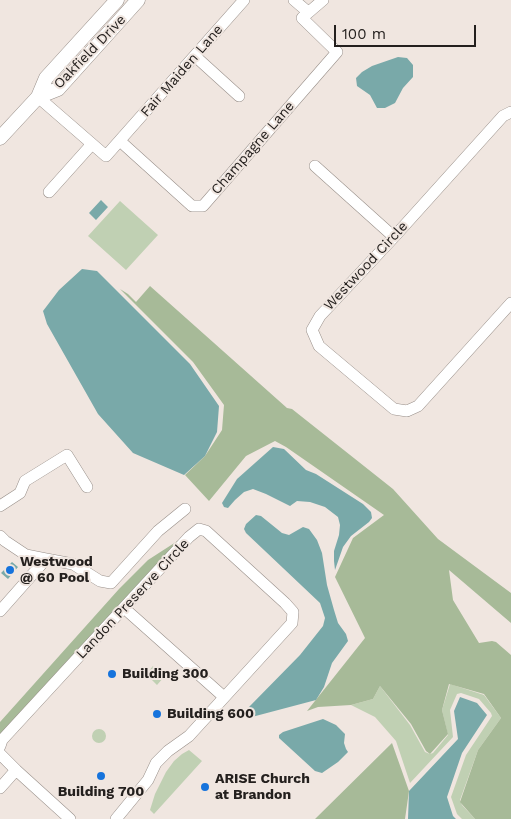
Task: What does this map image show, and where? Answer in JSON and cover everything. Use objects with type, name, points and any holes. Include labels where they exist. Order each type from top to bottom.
[{"type":"street","name":"Oakfield Drive","points":[[0,138],[38,98],[46,78],[117,0]]},
{"type":"street","name":"Oakfield Drive","points":[[38,98],[58,89],[138,0]]},
{"type":"street","name":"Fair Maiden Lane","points":[[120,142],[244,0]]},
{"type":"street","points":[[294,0],[308,12],[323,0]]},
{"type":"street","name":"Champagne Lane","points":[[120,142],[192,206],[203,206],[337,52],[302,18],[308,12]]},
{"type":"street","points":[[196,57],[239,96]]},
{"type":"street","points":[[38,98],[106,156],[120,142]]},
{"type":"street","name":"Westwood Circle","points":[[511,112],[503,116],[320,316],[312,330],[319,346],[394,409],[407,411],[418,406],[511,303]]},
{"type":"street","points":[[49,192],[92,144]]},
{"type":"street","points":[[314,166],[394,236]]},
{"type":"street","points":[[0,506],[20,493],[25,481],[67,455],[87,487]]},
{"type":"street","points":[[0,536],[5,542],[26,555],[73,564],[100,581],[111,583],[158,531],[185,509]]},
{"type":"street","name":"Landon Preserve Circle","points":[[0,746],[2,740],[189,537],[199,528],[206,531],[285,603],[293,612],[292,623],[189,736],[168,751],[156,763],[148,780],[116,819]]},
{"type":"street","points":[[0,611],[46,559]]},
{"type":"street","points":[[124,608],[224,697]]},
{"type":"street","points":[[0,754],[70,819]]},
{"type":"street","points":[[0,788],[16,770]]},
{"type":"green space","points":[[120,201],[158,235],[126,270],[88,236]]},
{"type":"green space","points":[[150,286],[287,408],[292,409],[393,489],[438,539],[511,593],[511,623],[449,570],[453,600],[479,643],[496,642],[511,655],[511,819],[475,819],[460,802],[478,750],[501,718],[484,694],[449,684],[442,710],[448,734],[430,754],[426,751],[411,724],[380,686],[373,699],[351,705],[318,707],[307,711],[365,638],[335,577],[353,538],[384,515],[275,441],[246,456],[209,501],[185,475],[205,456],[222,430],[224,405],[193,362],[120,289],[136,302]]},
{"type":"green space","points":[[179,540],[0,736],[0,722],[119,589],[148,560]]},
{"type":"green space","points":[[153,666],[164,677],[157,685],[146,674]]},
{"type":"green space","points":[[450,684],[484,695],[501,718],[478,750],[460,800],[462,805],[475,819],[462,819],[457,814],[451,797],[466,755],[492,716],[479,699],[461,693],[457,694],[450,710],[453,737],[410,783],[396,741],[375,717],[351,705],[373,699],[380,686],[410,725],[425,752],[430,754],[448,735],[442,710]]},
{"type":"green space","points":[[99,729],[104,731],[106,736],[104,741],[99,743],[94,741],[92,736],[94,731]]},
{"type":"green space","points":[[392,743],[409,791],[405,819],[315,819]]},
{"type":"green space","points":[[189,750],[202,761],[154,814],[150,810],[155,794],[166,772],[174,761]]},
{"type":"water","points":[[398,57],[407,58],[413,65],[413,77],[403,88],[395,103],[385,108],[377,108],[370,95],[357,86],[356,78],[372,66]]},
{"type":"water","points":[[101,200],[108,207],[96,220],[89,213]]},
{"type":"water","points":[[82,269],[97,271],[190,364],[219,406],[217,432],[205,456],[184,475],[133,453],[98,414],[47,324],[43,311],[59,290]]},
{"type":"water","points":[[273,447],[284,449],[306,470],[316,474],[363,504],[371,512],[372,518],[369,522],[351,536],[343,547],[335,570],[334,551],[340,525],[338,517],[325,507],[310,502],[297,501],[290,506],[253,489],[244,492],[228,508],[224,507],[222,503],[237,479]]},
{"type":"water","points":[[256,515],[261,516],[282,533],[289,535],[303,527],[309,529],[317,540],[322,553],[327,585],[334,610],[338,623],[346,634],[348,641],[332,663],[324,687],[316,700],[248,718],[246,712],[249,707],[300,655],[323,626],[325,618],[320,603],[246,533],[244,529],[246,524]]},
{"type":"water","name":"Westwood @ 60 Pool","points":[[12,562],[18,567],[8,579],[1,573]]},
{"type":"water","points":[[460,697],[477,703],[487,715],[462,753],[447,797],[453,816],[456,819],[408,819],[409,791],[458,739],[454,711]]},
{"type":"water","points":[[323,719],[336,725],[345,734],[344,743],[348,752],[322,773],[315,771],[279,738],[279,735]]},
{"type":"place","name":"Westwood @ 60 Pool","points":[[10,570]]},
{"type":"place","name":"Building 300","points":[[112,674]]},
{"type":"place","name":"Building 600","points":[[157,714]]},
{"type":"place","name":"Building 700","points":[[101,776]]},
{"type":"place","name":"ARISE Church at Brandon","points":[[205,787]]}]
